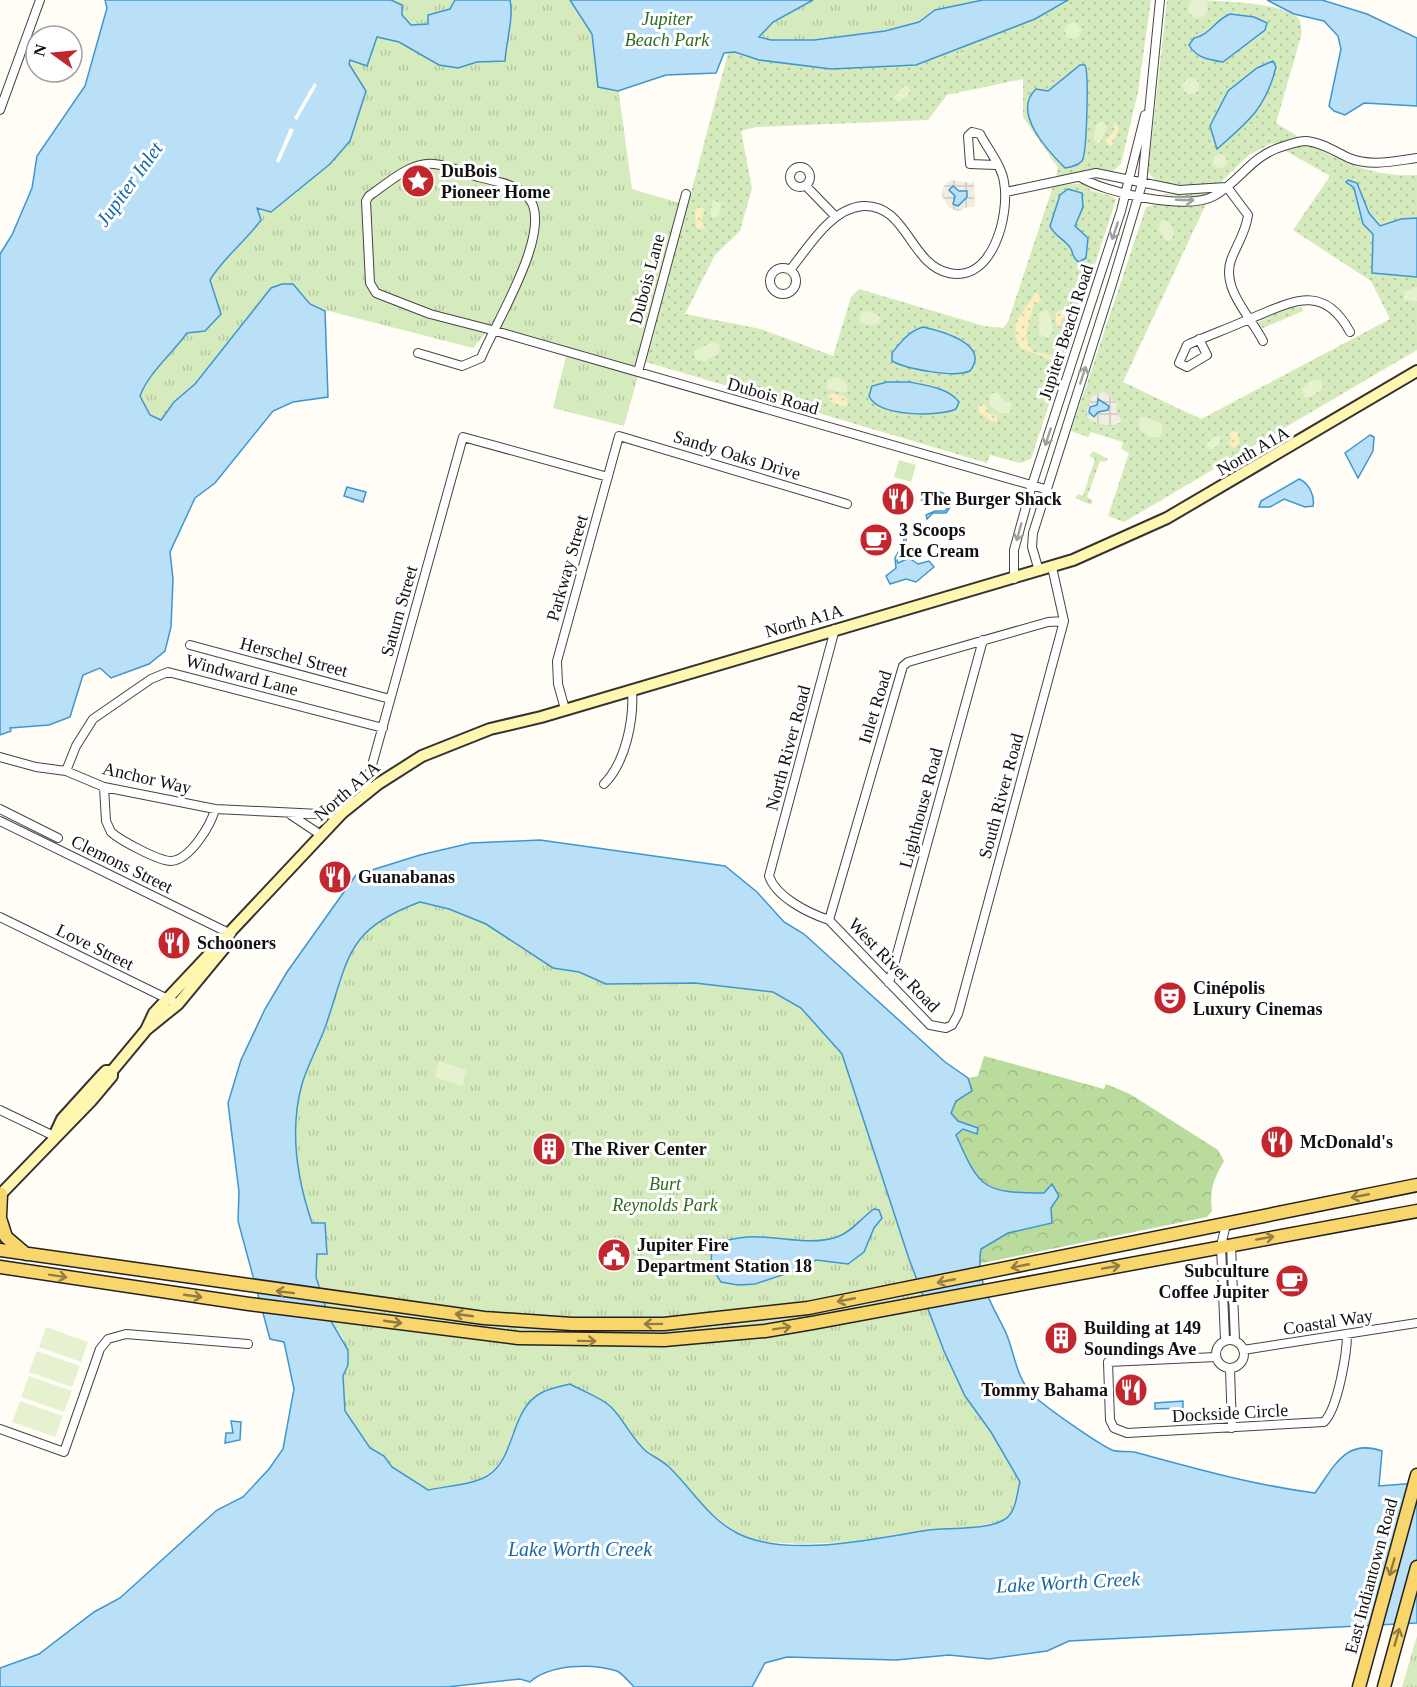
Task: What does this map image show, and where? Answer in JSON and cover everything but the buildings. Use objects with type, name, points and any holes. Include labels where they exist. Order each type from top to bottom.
[{"type":"main road","points":[[0,1250],[242,1286],[522,1322],[664,1324],[761,1315],[903,1289],[1417,1185]]},
{"type":"main road","points":[[0,1195],[0,1217],[6,1237],[27,1254]]},
{"type":"main road","points":[[0,1267],[249,1304],[518,1338],[628,1341],[765,1331],[1417,1211]]},
{"type":"main road","name":"East Indiantown Road","points":[[1359,1687],[1417,1475]]},
{"type":"main road","points":[[1383,1687],[1417,1567]]},
{"type":"street","points":[[0,110],[40,0]]},
{"type":"street","name":"Jupiter Beach Road","points":[[1039,571],[1032,540],[1045,489],[1142,184],[1160,0]]},
{"type":"street","name":"Jupiter Beach Road","points":[[1014,579],[1014,549],[1032,485],[1126,194],[1150,93]]},
{"type":"street","points":[[789,270],[836,217],[852,207],[879,207],[902,226],[926,260],[946,273],[960,274],[975,269],[991,254],[1001,226],[1006,192],[1004,179],[980,134],[972,132],[968,136],[970,164],[996,165]]},
{"type":"street","points":[[1080,177],[1095,187],[1138,197],[1192,201],[1211,198],[1227,187],[1261,155],[1300,142],[1306,141],[1367,163],[1417,159]]},
{"type":"street","name":"Dubois Road","points":[[492,330],[528,256],[536,222],[530,199],[509,186],[434,164],[410,170],[369,196],[364,207],[370,282],[376,293],[430,314],[1045,489]]},
{"type":"street","points":[[1006,192],[1096,173],[1179,190],[1227,187]]},
{"type":"street","points":[[806,186],[836,217]]},
{"type":"street","points":[[1227,187],[1248,215],[1247,227],[1229,271],[1232,287],[1248,320],[1263,341]]},
{"type":"street","name":"Dubois Lane","points":[[638,372],[686,194]]},
{"type":"street","points":[[1199,339],[1248,320],[1268,309],[1294,302],[1314,300],[1328,305],[1341,316],[1350,332]]},
{"type":"street","points":[[418,353],[462,366],[480,358],[492,330]]},
{"type":"street","name":"North A1A","points":[[146,1030],[154,1013],[231,934],[340,815],[364,794],[399,769],[446,744],[490,729],[632,690],[1052,567],[1167,518],[1417,371]]},
{"type":"street","name":"Parkway Street","points":[[565,709],[558,684],[557,661],[619,436]]},
{"type":"street","name":"Sandy Oaks Drive","points":[[619,436],[847,504]]},
{"type":"street","name":"Saturn Street","points":[[364,794],[463,437],[608,477]]},
{"type":"street","name":"South River Road","points":[[946,1028],[952,1025],[958,1014],[1065,621],[1052,567]]},
{"type":"street","name":"Inlet Road","points":[[829,920],[900,670],[908,662],[1048,622],[1065,621]]},
{"type":"street","name":"North River Road","points":[[769,876],[835,629]]},
{"type":"street","name":"Lighthouse Road","points":[[888,984],[983,640]]},
{"type":"street","name":"Herschel Street","points":[[190,645],[390,699]]},
{"type":"street","name":"Windward Lane","points":[[66,771],[93,719],[151,679],[168,672],[382,728]]},
{"type":"street","points":[[604,784],[618,767],[634,707],[632,690]]},
{"type":"street","name":"Anchor Way","points":[[0,757],[36,767],[66,771],[104,787],[215,809],[340,815]]},
{"type":"street","points":[[104,787],[106,821],[111,832],[168,861],[185,855],[207,830],[215,809]]},
{"type":"street","points":[[0,809],[58,838]]},
{"type":"street","points":[[290,814],[321,835]]},
{"type":"street","name":"Clemons Street","points":[[0,821],[231,934]]},
{"type":"street","name":"West River Road","points":[[769,876],[771,884],[810,914],[829,920],[888,984],[930,1025],[946,1028]]},
{"type":"street","name":"Love Street","points":[[0,917],[178,1004]]},
{"type":"street","name":"North A1A","points":[[0,1195],[54,1136],[71,1124],[112,1076],[112,1071],[146,1030],[178,1004],[225,947],[231,934]]},
{"type":"street","points":[[0,1110],[54,1136]]},
{"type":"street","points":[[1225,1340],[1226,1224]]},
{"type":"street","points":[[1226,1245],[1235,1340],[1243,1350],[1242,1361],[1230,1369]]},
{"type":"street","name":"Coastal Way","points":[[1243,1350],[1417,1323]]},
{"type":"street","points":[[0,1429],[64,1452],[100,1349],[114,1336],[126,1334],[248,1344]]},
{"type":"street","name":"Dockside Circle","points":[[1216,1357],[1108,1362],[1110,1420],[1117,1431],[1232,1428],[1324,1422],[1330,1413],[1346,1355],[1347,1334]]},
{"type":"street","points":[[1230,1369],[1221,1366],[1216,1357],[1218,1346],[1225,1340],[1235,1340]]},
{"type":"street","points":[[1230,1369],[1232,1428]]},
{"type":"green space","points":[[1198,-2],[1205,1],[1208,8],[1205,15],[1198,18],[1191,15],[1188,8],[1191,1]]},
{"type":"green space","points":[[350,0],[1064,0],[957,54],[769,53],[726,48],[618,87],[632,189],[686,205],[624,426],[553,408],[567,353],[486,333],[473,348],[325,310],[310,303],[293,284],[273,287],[186,397],[161,421],[150,416],[139,397],[177,322],[256,208]]},
{"type":"green space","points":[[1062,0],[1151,0],[1138,92],[1121,164],[1112,172],[1096,169],[1056,177],[1058,168],[1023,117],[1023,79],[947,95],[928,120],[756,127],[741,131],[752,188],[740,231],[715,255],[685,314],[761,329],[833,356],[851,297],[859,289],[984,326],[1003,328],[1008,322],[1053,186],[1082,183],[1092,191],[1112,196],[1116,200],[1031,459],[1020,463],[990,455],[987,463],[646,362],[728,53]]},
{"type":"green space","points":[[1167,0],[1238,2],[1276,8],[1299,19],[1302,33],[1276,123],[1342,161],[1377,172],[1417,175],[1417,350],[1124,522],[1108,516],[1129,453],[1121,449],[1123,442],[1091,432],[1088,437],[1071,431],[1146,207],[1162,203],[1206,204],[1123,382],[1201,419],[1390,319],[1371,281],[1293,230],[1330,176],[1272,143],[1249,155],[1219,184],[1191,188],[1157,182],[1148,172]]},
{"type":"green space","points":[[1073,23],[1079,25],[1081,31],[1079,37],[1073,39],[1067,37],[1065,31],[1067,25]]},
{"type":"green space","points":[[1191,78],[1197,80],[1199,86],[1197,92],[1191,94],[1185,92],[1183,86],[1185,80]]},
{"type":"green space","points":[[904,86],[909,87],[910,92],[904,99],[897,102],[894,96]]},
{"type":"green space","points":[[1102,121],[1107,127],[1100,143],[1096,143],[1093,138],[1096,125]]},
{"type":"green space","points":[[1217,154],[1223,154],[1227,161],[1223,168],[1217,168],[1213,164],[1213,158]]},
{"type":"green space","points":[[1208,191],[1211,194],[1192,198],[1160,194],[1192,194]]},
{"type":"green space","points":[[713,200],[721,203],[719,215],[713,218],[710,213]]},
{"type":"green space","points":[[1164,220],[1170,223],[1173,229],[1171,241],[1166,240],[1159,230],[1160,222]]},
{"type":"green space","points":[[1417,287],[1417,301],[1404,300],[1404,291]]},
{"type":"green space","points":[[1302,307],[1303,311],[1263,328],[1258,326],[1259,322],[1286,308]]},
{"type":"green space","points":[[1047,310],[1051,317],[1053,331],[1048,338],[1039,334],[1039,313]]},
{"type":"green space","points":[[868,311],[879,316],[881,321],[870,325],[859,321],[861,312]]},
{"type":"green space","points":[[712,342],[720,345],[719,353],[705,361],[695,359],[694,351]]},
{"type":"green space","points":[[835,377],[846,382],[848,391],[842,393],[828,389],[826,381]]},
{"type":"green space","points":[[1312,380],[1321,380],[1323,388],[1311,397],[1304,397],[1302,388]]},
{"type":"green space","points":[[997,392],[1004,401],[1012,403],[1010,413],[1000,413],[989,405],[990,394]]},
{"type":"green space","points":[[1146,417],[1162,424],[1162,434],[1159,437],[1149,437],[1139,429],[1140,418]]},
{"type":"green space","points":[[1215,436],[1220,437],[1220,443],[1213,449],[1207,449],[1207,443]]},
{"type":"green space","points":[[1093,451],[1108,459],[1105,462],[1100,461],[1087,497],[1093,500],[1091,505],[1075,498],[1078,494],[1083,496],[1095,459],[1089,456]]},
{"type":"green space","points":[[899,460],[916,465],[911,482],[894,477]]},
{"type":"green space","name":"Burt Reynolds Park","points":[[420,902],[449,909],[486,924],[553,968],[579,972],[606,984],[695,983],[773,992],[801,1008],[842,1054],[909,1259],[944,1351],[965,1396],[991,1432],[1020,1482],[1011,1514],[1001,1521],[961,1530],[931,1530],[856,1542],[800,1544],[764,1542],[737,1533],[695,1500],[667,1465],[645,1451],[608,1404],[589,1395],[512,1433],[506,1450],[491,1471],[482,1477],[459,1484],[428,1490],[392,1467],[384,1456],[370,1448],[345,1411],[343,1376],[348,1365],[343,1338],[329,1318],[316,1277],[317,1254],[327,1253],[325,1223],[312,1224],[302,1190],[296,1155],[296,1119],[304,1077],[323,1032],[346,963],[354,948],[377,923]]},
{"type":"green space","points":[[984,1056],[1104,1089],[1106,1084],[1130,1094],[1218,1150],[1224,1161],[1213,1184],[1212,1211],[1207,1217],[978,1264],[981,1249],[1008,1233],[1052,1223],[1044,1193],[1008,1192],[986,1184],[971,1167],[956,1135],[963,1128],[951,1113],[956,1101],[971,1091],[968,1078],[978,1076]]},
{"type":"green space","points":[[439,1061],[467,1070],[462,1086],[435,1077]]},
{"type":"green space","points":[[46,1327],[88,1342],[81,1362],[39,1347]]},
{"type":"green space","points":[[37,1351],[80,1366],[72,1387],[29,1372]]},
{"type":"green space","points":[[29,1376],[72,1391],[64,1412],[21,1397]]},
{"type":"green space","points":[[20,1401],[63,1416],[55,1437],[12,1422]]},
{"type":"green space","points":[[1417,1636],[1417,1687],[1402,1687]]},
{"type":"sand","points":[[1114,122],[1119,129],[1110,147],[1105,140],[1113,133]]},
{"type":"sand","points":[[699,206],[705,209],[701,221],[706,227],[701,230],[696,228],[695,210]]},
{"type":"sand","points":[[1036,292],[1042,299],[1033,306],[1026,335],[1027,340],[1034,352],[1057,356],[1051,360],[1020,348],[1015,336],[1016,322]]},
{"type":"sand","points":[[1061,310],[1068,314],[1062,319],[1060,328],[1057,328],[1055,314]]},
{"type":"sand","points":[[832,393],[846,397],[848,405],[842,407],[830,401],[828,396]]},
{"type":"sand","points":[[984,403],[989,414],[997,415],[997,422],[992,422],[978,411],[979,405]]},
{"type":"sand","points":[[1234,431],[1238,433],[1240,444],[1233,448],[1228,442],[1231,439],[1230,433]]},
{"type":"shaded area","points":[[950,180],[972,183],[974,180],[975,207],[967,207],[958,211],[949,208],[942,196],[943,187]]},
{"type":"shaded area","points":[[1103,391],[1117,403],[1116,410],[1122,422],[1111,426],[1096,423],[1085,416],[1092,396]]},
{"type":"water","name":"Jupiter Inlet","points":[[105,0],[391,0],[402,5],[402,15],[411,25],[428,24],[428,15],[450,9],[455,0],[510,0],[511,14],[505,61],[477,62],[458,68],[439,65],[399,42],[377,37],[367,66],[350,60],[349,64],[366,91],[350,141],[330,164],[271,212],[257,208],[261,220],[210,280],[221,314],[205,331],[187,333],[155,371],[140,396],[150,415],[161,420],[174,402],[195,384],[271,288],[282,284],[293,284],[310,304],[325,311],[328,397],[293,402],[273,411],[215,483],[195,498],[170,552],[173,579],[171,627],[165,651],[149,664],[111,678],[100,668],[83,675],[70,717],[49,725],[10,728],[11,731],[0,735],[0,254],[12,235],[32,188],[37,156],[85,86],[107,8]]},
{"type":"water","name":"Jupiter Beach Park","points":[[570,0],[813,0],[773,22],[759,37],[771,40],[814,40],[885,31],[919,22],[935,10],[983,0],[1068,0],[1035,19],[916,65],[831,69],[759,60],[735,52],[724,53],[716,73],[666,75],[618,91],[598,87],[592,34]]},
{"type":"water","points":[[1267,0],[1322,0],[1367,14],[1417,38],[1417,106],[1364,103],[1345,115],[1334,111],[1329,106],[1341,49],[1338,36],[1324,21],[1294,14]]},
{"type":"water","points":[[1230,14],[1254,17],[1267,23],[1265,30],[1223,62],[1195,53],[1189,45],[1194,38],[1204,34]]},
{"type":"water","points":[[1273,61],[1276,67],[1261,104],[1247,122],[1217,149],[1210,126],[1228,91],[1257,68]]},
{"type":"water","points":[[1080,65],[1085,65],[1087,82],[1084,155],[1080,163],[1065,168],[1035,131],[1028,109],[1029,98],[1036,89],[1048,91]]},
{"type":"water","points":[[1348,180],[1357,183],[1369,213],[1380,226],[1401,219],[1417,218],[1417,277],[1372,273],[1373,234],[1363,224],[1354,188],[1346,182]]},
{"type":"water","points":[[953,186],[959,191],[967,191],[967,197],[958,206],[953,204],[955,196],[949,190]]},
{"type":"water","points":[[1068,189],[1082,193],[1083,207],[1075,226],[1088,238],[1086,258],[1079,262],[1069,246],[1054,233],[1050,226],[1060,195]]},
{"type":"water","points":[[923,327],[961,340],[969,346],[974,353],[975,362],[970,371],[953,374],[931,372],[892,361],[892,353],[902,341],[909,334]]},
{"type":"water","points":[[887,382],[909,382],[949,393],[959,402],[956,409],[923,414],[896,411],[875,403],[869,396],[872,386]]},
{"type":"water","points":[[1098,399],[1109,406],[1108,410],[1098,412],[1094,417],[1089,412],[1090,407],[1097,405]]},
{"type":"water","points":[[1370,435],[1374,437],[1373,451],[1358,478],[1345,453]]},
{"type":"water","points":[[1299,479],[1310,490],[1313,506],[1305,507],[1284,499],[1270,507],[1259,507],[1261,501]]},
{"type":"water","points":[[347,487],[366,492],[363,502],[344,496]]},
{"type":"water","points":[[936,490],[947,495],[953,503],[946,513],[933,513],[927,519],[926,515],[935,511],[945,511],[949,506],[943,495],[936,492],[931,499],[922,500],[925,497],[931,497]]},
{"type":"water","points":[[907,527],[906,542],[898,563],[909,558],[918,564],[929,561],[934,567],[916,582],[906,579],[890,584],[886,576],[896,568],[895,558],[904,542],[903,534]]},
{"type":"water","name":"Lake Worth Creek","points":[[540,840],[725,866],[757,892],[784,922],[804,934],[945,1062],[968,1078],[972,1091],[956,1101],[951,1113],[958,1121],[978,1128],[977,1134],[963,1129],[956,1135],[978,1177],[996,1189],[1008,1192],[1044,1193],[1052,1184],[1059,1196],[1051,1208],[1052,1223],[1008,1233],[981,1249],[981,1272],[986,1293],[1006,1333],[1019,1373],[1033,1395],[1048,1408],[1112,1450],[1135,1452],[1226,1476],[1292,1490],[1315,1493],[1342,1457],[1359,1448],[1382,1451],[1379,1486],[1417,1483],[1417,1623],[1069,1641],[1047,1651],[989,1659],[949,1655],[896,1660],[787,1657],[765,1663],[752,1687],[634,1687],[617,1671],[584,1666],[560,1668],[538,1676],[530,1682],[520,1679],[447,1687],[0,1687],[0,1668],[39,1654],[94,1612],[120,1598],[217,1510],[243,1497],[269,1469],[283,1449],[294,1389],[284,1342],[270,1339],[238,1221],[239,1192],[228,1103],[241,1060],[265,1009],[287,972],[356,875],[420,855],[471,843]],"holes":[[[420,902],[449,909],[486,924],[553,968],[579,972],[606,984],[695,983],[773,992],[801,1008],[842,1054],[909,1259],[944,1351],[965,1396],[991,1432],[1020,1482],[1015,1506],[1005,1519],[973,1528],[929,1530],[832,1544],[806,1546],[757,1541],[737,1533],[717,1519],[669,1467],[642,1447],[610,1406],[570,1384],[543,1392],[532,1399],[524,1409],[504,1458],[497,1468],[487,1476],[474,1481],[428,1490],[392,1467],[384,1456],[370,1448],[345,1411],[343,1376],[348,1365],[348,1350],[329,1318],[316,1277],[317,1254],[327,1254],[325,1223],[312,1223],[302,1189],[295,1137],[298,1102],[304,1077],[326,1025],[346,963],[364,935],[377,923]]]},
{"type":"water","points":[[874,1209],[879,1210],[882,1218],[874,1228],[864,1252],[848,1264],[816,1260],[797,1270],[755,1284],[738,1285],[721,1282],[713,1269],[711,1257],[713,1246],[729,1240],[760,1237],[807,1241],[837,1237],[852,1228]]},
{"type":"water","points":[[1183,1401],[1183,1408],[1155,1409],[1155,1403]]},
{"type":"water","points":[[231,1421],[241,1422],[240,1440],[225,1443],[226,1433],[233,1433]]},
{"type":"pier","points":[[314,83],[317,85],[297,120],[294,118]]},
{"type":"pier","points":[[290,128],[294,130],[279,163],[276,161]]},
{"type":"place","name":"DuBois Pioneer Home","points":[[418,181]]},
{"type":"place","name":"The Burger Shack","points":[[898,499]]},
{"type":"place","name":"3 Scoops Ice Cream","points":[[876,540]]},
{"type":"place","name":"Guanabanas","points":[[335,877]]},
{"type":"place","name":"Schooners","points":[[174,943]]},
{"type":"place","name":"Cinépolis Luxury Cinemas","points":[[1170,998]]},
{"type":"place","name":"McDonald's","points":[[1277,1142]]},
{"type":"place","name":"The River Center","points":[[549,1149]]},
{"type":"place","name":"Jupiter Fire Department Station 18","points":[[614,1255]]},
{"type":"place","name":"Subculture Coffee Jupiter","points":[[1292,1281]]},
{"type":"place","name":"Building at 149 Soundings Ave","points":[[1061,1338]]},
{"type":"place","name":"Tommy Bahama","points":[[1131,1390]]}]
